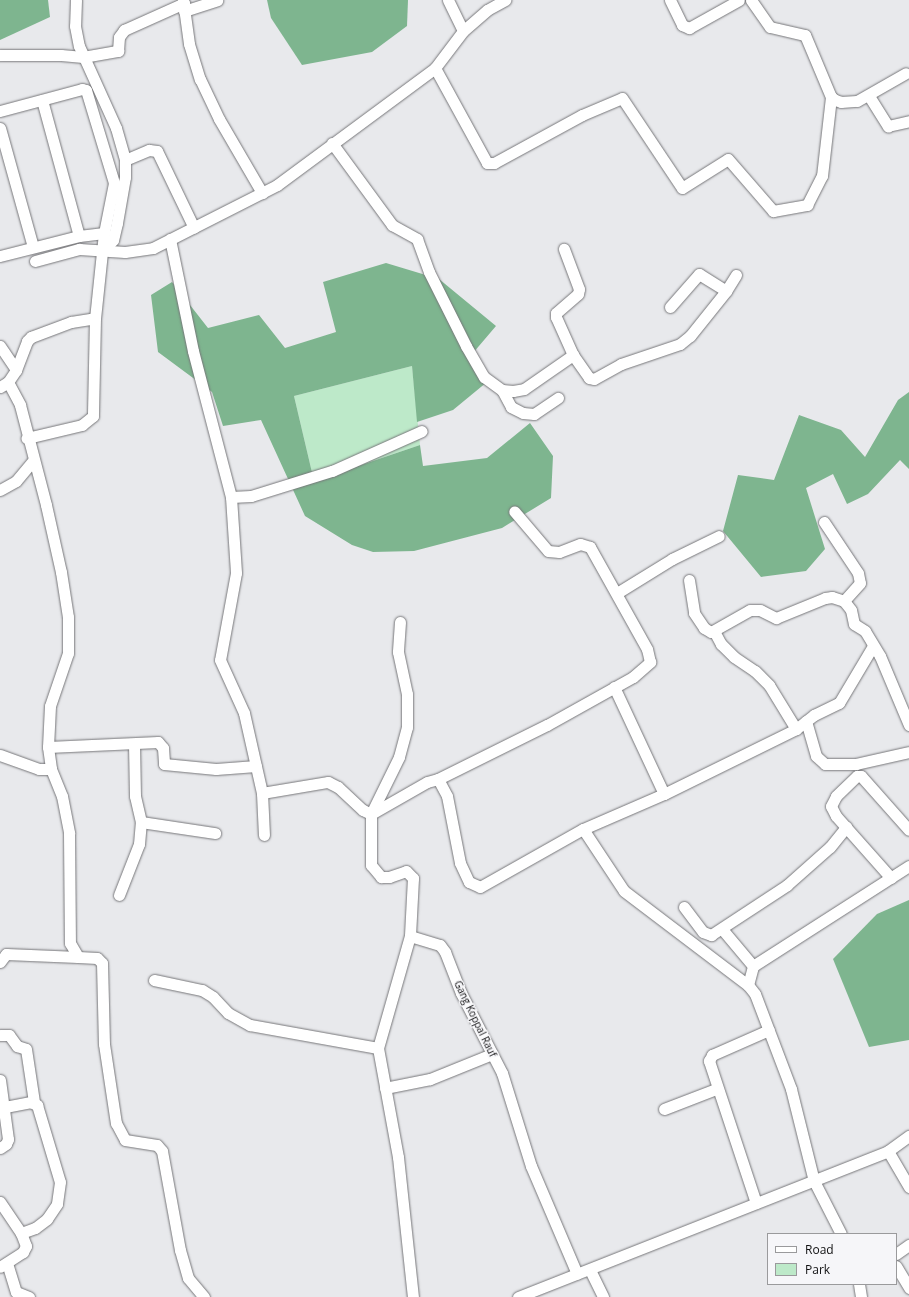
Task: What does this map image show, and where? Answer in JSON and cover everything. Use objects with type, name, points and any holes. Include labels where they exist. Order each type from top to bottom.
[{"type":"street","points":[[76,0],[75,26],[83,57],[116,128],[125,160],[125,177],[116,229],[113,240],[103,250]]},
{"type":"street","points":[[0,55],[61,55],[83,57],[118,51],[119,37],[124,30],[184,5],[217,0]]},
{"type":"street","points":[[448,0],[463,31]]},
{"type":"street","points":[[35,262],[79,249],[133,252],[153,248],[262,193],[296,173],[332,142],[435,68],[485,5],[505,0]]},
{"type":"street","points":[[670,0],[682,25],[686,28],[739,0]]},
{"type":"street","points":[[435,68],[487,163],[494,163],[582,114],[622,98],[682,188],[728,159],[773,211],[807,205],[822,176],[831,97],[805,35],[770,28],[751,0]]},
{"type":"street","points":[[184,5],[192,54],[209,99],[262,193]]},
{"type":"street","points":[[831,97],[841,102],[849,102],[869,96],[906,73]]},
{"type":"street","points":[[0,111],[82,89],[89,95],[114,183],[104,233],[95,318],[91,419],[82,425],[28,438]]},
{"type":"street","points":[[869,96],[888,126],[909,121]]},
{"type":"street","points":[[42,100],[79,236]]},
{"type":"street","points":[[0,128],[33,247]]},
{"type":"street","points":[[332,142],[392,225],[417,239],[429,272],[466,346],[484,377],[502,390],[511,407],[523,412],[534,414],[558,398]]},
{"type":"street","points":[[125,160],[149,150],[157,151],[194,228]]},
{"type":"street","points":[[0,256],[79,236],[104,233]]},
{"type":"street","points":[[170,239],[193,351],[231,497],[236,573],[230,616],[220,654],[222,667],[244,712],[262,793],[264,835]]},
{"type":"street","points":[[564,249],[579,289],[578,294],[556,313],[556,317],[573,355],[588,378],[599,378],[621,364],[686,340],[726,291],[736,275]]},
{"type":"street","points":[[670,307],[699,274],[726,291]]},
{"type":"street","points":[[78,957],[70,942],[69,834],[62,796],[51,769],[48,746],[50,706],[68,653],[68,617],[61,572],[20,405],[4,385],[16,370],[27,341],[31,337],[71,322],[95,318]]},
{"type":"street","points":[[0,346],[16,370]]},
{"type":"street","points":[[502,390],[514,392],[524,389],[573,355]]},
{"type":"street","points":[[231,497],[251,496],[332,471],[422,431]]},
{"type":"street","points":[[0,490],[16,481],[33,461]]},
{"type":"street","points":[[371,814],[427,782],[438,779],[547,726],[633,677],[650,662],[647,650],[624,611],[617,593],[590,547],[580,544],[559,552],[548,551],[514,511]]},
{"type":"street","points":[[824,522],[860,578],[860,583],[844,601]]},
{"type":"street","points":[[617,593],[672,559],[719,536]]},
{"type":"street","points":[[689,580],[694,613],[708,631],[714,631],[750,610],[760,610],[776,618],[825,598],[832,597],[844,601],[851,610],[854,624],[865,631],[887,671],[909,725]]},
{"type":"street","points":[[400,622],[398,652],[407,694],[407,727],[399,757],[371,814],[372,868],[381,876],[394,876],[406,871],[413,878],[410,936],[378,1048],[399,1163],[413,1297]]},
{"type":"street","points":[[714,631],[721,644],[734,657],[770,685],[796,729]]},
{"type":"street","points":[[438,779],[447,796],[460,863],[470,882],[474,886],[487,884],[583,829],[664,794],[796,729],[806,721],[839,703],[873,646]]},
{"type":"street","points":[[614,687],[664,794]]},
{"type":"street","points":[[806,721],[816,756],[826,764],[856,764],[909,752]]},
{"type":"street","points":[[48,746],[158,742],[163,748],[164,764],[176,767],[230,769],[256,766]]},
{"type":"street","points":[[119,895],[138,848],[141,822],[135,796],[134,744]]},
{"type":"street","points":[[0,755],[40,769],[51,769]]},
{"type":"street","points":[[891,878],[846,827],[831,806],[836,796],[859,776],[909,830]]},
{"type":"street","points":[[262,793],[328,782],[338,787],[363,810],[371,814]]},
{"type":"street","points":[[141,822],[215,833]]},
{"type":"street","points":[[684,907],[707,936],[722,929],[786,885],[830,847],[846,827]]},
{"type":"street","points":[[583,829],[624,891],[748,985],[755,994],[792,1089],[814,1181],[841,1233]]},
{"type":"street","points":[[748,985],[753,966],[909,866]]},
{"type":"street","points":[[722,929],[753,966]]},
{"type":"street","name":"Gang Koppal Rauf","points":[[410,936],[440,945],[445,952],[461,994],[492,1054],[506,1086],[531,1166],[577,1274]]},
{"type":"street","points":[[0,962],[6,954],[97,958],[102,963],[104,1044],[112,1108],[119,1134],[125,1140],[157,1145],[162,1151],[180,1250],[188,1278],[204,1297]]},
{"type":"street","points":[[154,980],[202,990],[213,997],[228,1013],[250,1025],[378,1048]]},
{"type":"street","points":[[756,1203],[709,1066],[710,1058],[769,1030]]},
{"type":"street","points":[[0,1035],[9,1035],[17,1046],[26,1049],[34,1102],[37,1105],[60,1182],[57,1204],[47,1219],[35,1228],[21,1233]]},
{"type":"street","points":[[385,1088],[430,1079],[492,1054]]},
{"type":"street","points":[[0,1080],[5,1107],[7,1143],[0,1148]]},
{"type":"street","points":[[664,1109],[716,1089]]},
{"type":"street","points":[[5,1107],[34,1102]]},
{"type":"street","points":[[518,1297],[590,1270],[888,1151],[909,1136]]},
{"type":"street","points":[[888,1151],[909,1188]]},
{"type":"street","points":[[0,1202],[25,1240],[25,1249],[4,1265],[16,1292],[29,1297]]},
{"type":"street","points":[[897,1253],[909,1245]]},
{"type":"street","points":[[897,1268],[909,1288]]},
{"type":"street","points":[[590,1270],[602,1297]]},
{"type":"street","points":[[859,1285],[862,1297]]},
{"type":"green space","points":[[0,0],[48,0],[50,17],[0,40]]},
{"type":"green space","points":[[267,0],[408,0],[407,26],[372,52],[302,65],[271,18]]},
{"type":"green space","points":[[386,263],[439,279],[496,326],[473,353],[487,382],[453,410],[417,422],[412,366],[294,396],[314,481],[420,445],[423,466],[487,458],[530,423],[553,456],[551,498],[502,528],[414,551],[373,552],[352,545],[305,516],[261,420],[223,426],[212,392],[158,352],[151,295],[172,282],[208,328],[259,315],[285,348],[336,332],[323,282]]},
{"type":"green space","points":[[412,366],[420,445],[314,481],[294,396]]},
{"type":"green space","points":[[909,392],[909,469],[900,460],[868,494],[847,504],[833,474],[806,488],[825,549],[806,571],[761,577],[723,531],[738,475],[774,480],[799,415],[841,430],[865,457],[898,400]]},
{"type":"green space","points":[[909,900],[909,1040],[869,1047],[833,959],[877,914]]}]
